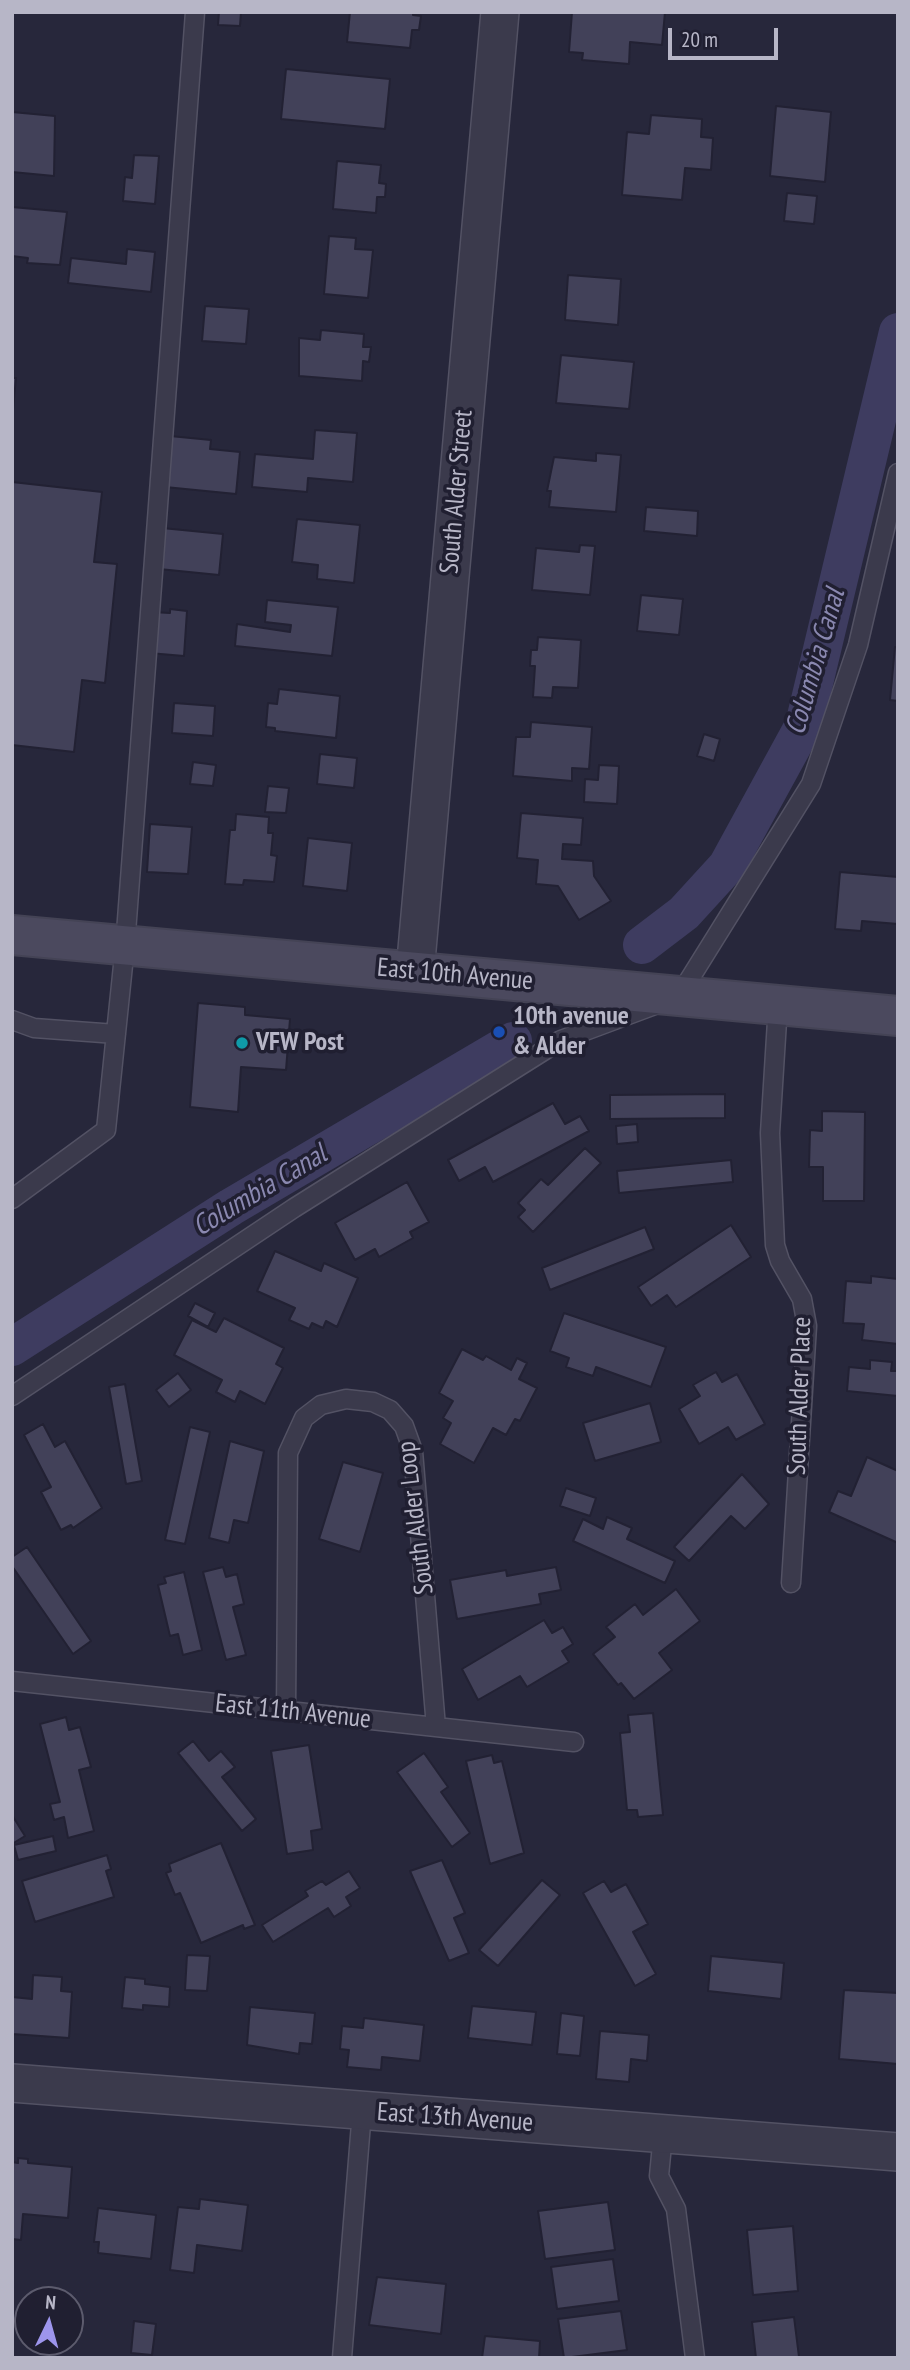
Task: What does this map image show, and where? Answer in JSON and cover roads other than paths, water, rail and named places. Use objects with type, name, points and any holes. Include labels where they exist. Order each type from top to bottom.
[{"type":"main road","name":"East 10th Avenue","points":[[12,935],[898,1016]]},
{"type":"street","name":"South Alder Street","points":[[415,972],[500,12]]},
{"type":"street","name":"East 13th Avenue","points":[[12,2083],[898,2151]]},
{"type":"lane","points":[[12,1199],[106,1130],[125,946],[195,12]]},
{"type":"lane","points":[[12,1396],[294,1208],[561,1040],[679,996],[811,784],[858,645],[898,473]]},
{"type":"lane","name":"South Alder Place","points":[[778,1005],[771,1098],[775,1245],[780,1261],[802,1299],[807,1326],[791,1583]]},
{"type":"lane","points":[[12,1020],[34,1027],[116,1034]]},
{"type":"lane","name":"South Alder Loop","points":[[286,1711],[288,1453],[304,1418],[321,1405],[346,1399],[373,1402],[390,1410],[404,1426],[413,1451],[436,1727]]},
{"type":"lane","name":"East 11th Avenue","points":[[12,1681],[573,1742]]},
{"type":"lane","points":[[342,2358],[362,2110]]},
{"type":"lane","points":[[663,2134],[659,2176],[676,2209],[695,2358]]},
{"type":"waterway","name":"Columbia Canal","points":[[642,945],[684,913],[727,866],[804,725],[898,332]]},
{"type":"waterway","name":"Columbia Canal","points":[[12,1347],[231,1207],[513,1041]]},
{"type":"place","name":"10th avenue & Alder","points":[[499,1032]]},
{"type":"place","name":"VFW Post","points":[[242,1043]]}]
